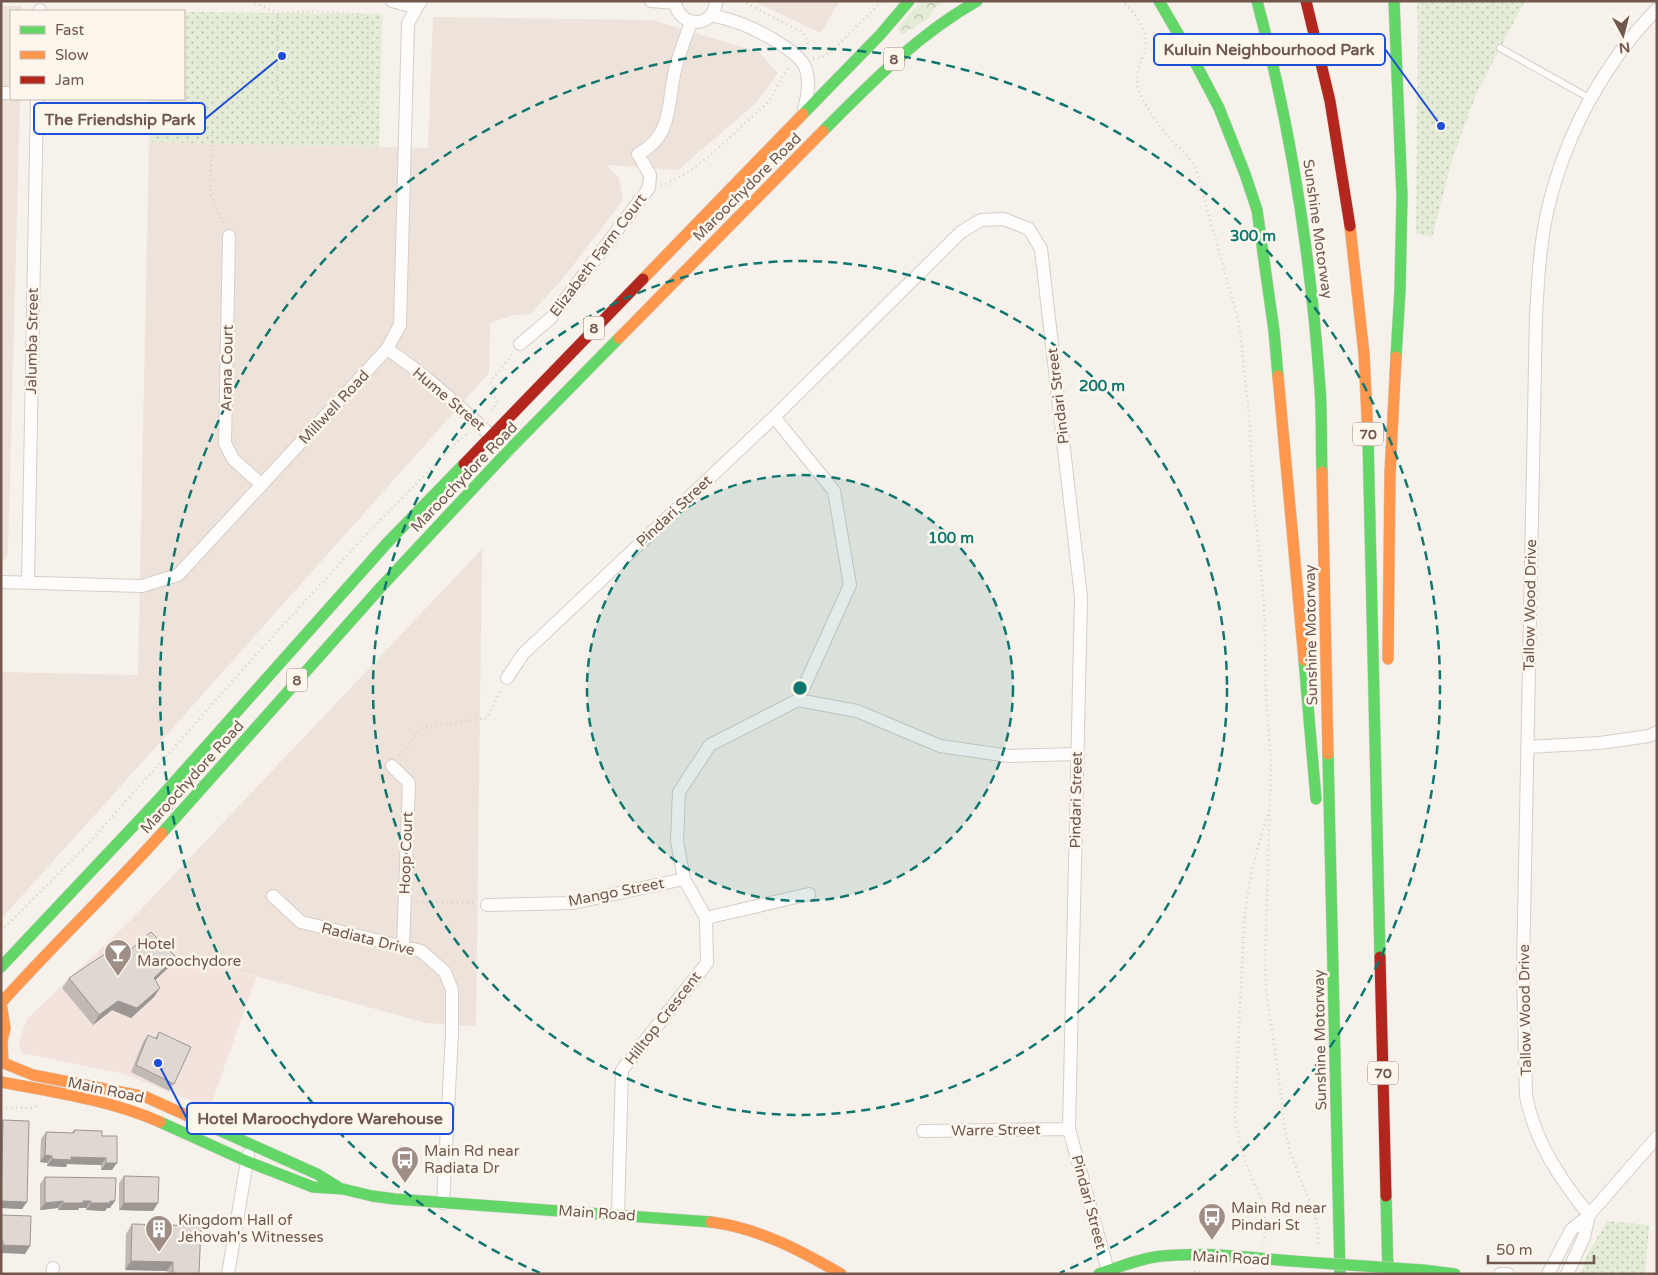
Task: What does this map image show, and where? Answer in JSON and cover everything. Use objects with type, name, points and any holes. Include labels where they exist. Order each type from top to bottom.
[{"type":"main road","name":"Maroochydore Road","points":[[1,967],[160,798],[382,548],[880,35],[908,1]]},
{"type":"main road","name":"Maroochydore Road","points":[[1,1003],[121,878],[381,586],[508,451],[894,59],[918,38],[977,1]]},
{"type":"main road","points":[[1144,1],[1166,14]]},
{"type":"main road","points":[[1159,1],[1219,108],[1235,146],[1257,210],[1274,331],[1316,800],[1331,835]]},
{"type":"main road","name":"Sunshine Motorway","points":[[1257,1],[1278,85],[1297,181],[1305,232],[1320,391],[1340,1274]]},
{"type":"main road","name":"70","points":[[1306,1],[1324,74],[1345,184],[1362,320],[1367,406],[1388,1274]]},
{"type":"main road","points":[[1388,667],[1390,474],[1400,290],[1402,197],[1394,1]]},
{"type":"main road","points":[[1379,873],[1390,837]]},
{"type":"main road","points":[[1,1003],[5,1028],[2,1041],[2,1063]]},
{"type":"main road","name":"Main Road","points":[[2,1063],[33,1075],[146,1097],[316,1174],[343,1189]]},
{"type":"main road","name":"Main Road","points":[[1,1082],[83,1098],[126,1110],[152,1119],[246,1161],[313,1187],[343,1189],[372,1196],[443,1203],[697,1220],[732,1225],[774,1238],[842,1274]]},
{"type":"main road","name":"Main Road","points":[[1103,1272],[1134,1262],[1162,1256],[1198,1256],[1423,1270],[1455,1274]]},
{"type":"street","points":[[651,1],[675,2],[680,15],[691,22],[702,21],[712,15],[715,10],[716,1]]},
{"type":"street","points":[[393,2],[407,5],[421,2]]},
{"type":"street","points":[[393,2],[408,23]]},
{"type":"street","name":"Millwell Road","points":[[1,582],[142,586],[178,575],[387,349],[400,325],[408,23],[421,2]]},
{"type":"street","name":"Tallow Wood Drive","points":[[1590,1215],[1553,1167],[1530,1116],[1526,1096],[1523,969],[1536,314],[1540,259],[1548,209],[1563,159],[1577,125],[1606,70],[1641,25],[1657,9]]},
{"type":"street","points":[[712,15],[736,22],[792,51],[804,54],[804,65],[808,79],[807,99],[803,114]]},
{"type":"street","name":"Elizabeth Farm Court","points":[[520,344],[551,318],[647,192],[650,185],[650,175],[638,154],[651,146],[664,128],[675,69],[691,22]]},
{"type":"street","name":"Jalumba Street","points":[[28,582],[37,100]]},
{"type":"street","name":"Pindari Street","points":[[507,678],[523,654],[774,416],[961,232],[981,220],[1004,219],[1029,229],[1041,249],[1080,597],[1069,1129],[1103,1272]]},
{"type":"street","name":"Arana Court","points":[[229,236],[225,443],[234,459],[262,485]]},
{"type":"street","name":"Hume Street","points":[[387,349],[508,451]]},
{"type":"street","points":[[774,416],[834,491],[850,585],[798,700],[858,710],[940,746],[1009,756],[1076,754]]},
{"type":"street","name":"Hilltop Crescent","points":[[618,1215],[622,1070],[707,962],[706,918],[684,879],[677,841],[679,792],[710,745],[798,700]]},
{"type":"street","points":[[1527,747],[1600,744],[1649,736],[1657,732]]},
{"type":"street","name":"Hoop Court","points":[[392,766],[409,782],[403,947]]},
{"type":"street","name":"Mango Street","points":[[488,905],[574,903],[684,879]]},
{"type":"street","points":[[706,918],[809,894]]},
{"type":"street","name":"Radiata Drive","points":[[273,896],[301,922],[421,951],[445,972],[452,990],[452,1034],[443,1203]]},
{"type":"street","name":"Warre Street","points":[[923,1131],[1069,1129]]},
{"type":"street","points":[[1541,1274],[1551,1269],[1571,1230],[1590,1215],[1657,1137]]},
{"type":"street","points":[[228,1274],[250,1145]]},
{"type":"street","points":[[1567,1274],[1584,1237],[1590,1215]]},
{"type":"street","points":[[1500,1274],[1508,1274]]},
{"type":"lane","points":[[1500,48],[1590,99]]},
{"type":"path","points":[[250,1],[278,13],[310,11],[362,14],[368,24],[367,101],[352,115],[327,126],[306,120],[286,107],[277,87],[278,13]]},
{"type":"path","points":[[647,192],[677,179],[703,162],[769,101],[784,72],[804,54],[807,40],[802,32],[742,1]]},
{"type":"path","points":[[804,54],[813,58],[821,58],[834,49],[882,1]]},
{"type":"path","points":[[1121,1],[1134,13],[1144,36],[1146,49],[1137,74],[1139,89],[1168,137],[1193,162],[1196,169],[1239,323],[1264,602],[1266,697],[1270,764],[1265,958],[1266,989],[1285,1130],[1290,1152],[1314,1214],[1318,1229],[1319,1256]]},
{"type":"path","points":[[212,135],[210,194],[229,236]]},
{"type":"path","points":[[497,404],[492,381],[520,344]]},
{"type":"path","points":[[1,931],[88,844],[264,646],[343,560],[458,441]]},
{"type":"path","points":[[392,766],[421,728],[487,718],[507,678]]},
{"type":"path","points":[[1264,1243],[1264,1214],[1261,1199],[1244,1156],[1236,1128],[1235,1116],[1244,921],[1256,854],[1270,806]]},
{"type":"path","points":[[404,902],[465,902],[488,905]]},
{"type":"path","points":[[1,1107],[32,1108],[43,1104]]},
{"type":"path","points":[[1186,1272],[1222,1274]]},
{"type":"shaded area","points":[[753,1],[839,1],[821,33]]},
{"type":"shaded area","points":[[1,6],[22,6],[22,10],[10,10],[10,100],[20,100],[8,552],[6,559],[1,563]]},
{"type":"shaded area","points":[[433,17],[652,20],[759,52],[778,73],[757,102],[678,170],[607,165],[619,178],[623,200],[561,281],[530,314],[514,315],[490,323],[489,373],[1,919],[1,672],[138,675],[149,142],[428,148]]},
{"type":"shaded area","points":[[482,549],[476,1026],[426,1023],[169,952],[131,920]]},
{"type":"shaded area","name":"Hotel Maroochydore","points":[[131,920],[169,952],[256,977],[210,1108],[124,1074],[21,1053],[19,1042],[27,1019]]},
{"type":"green space","points":[[921,1],[946,1],[933,9],[929,18],[914,29],[910,30],[909,28],[905,34],[899,33],[898,27]]},
{"type":"green space","points":[[1417,1],[1525,1],[1477,92],[1452,160],[1432,237],[1416,234]]},
{"type":"green space","points":[[185,12],[382,14],[379,147],[149,142],[150,100],[185,100]]},
{"type":"green space","points":[[1607,1221],[1649,1225],[1645,1274],[1581,1274],[1587,1255]]},
{"type":"building","name":"Hotel Maroochydore","points":[[151,932],[176,957],[154,978],[160,988],[137,1008],[118,1001],[99,1015],[69,978],[121,943],[129,951]]},
{"type":"building","points":[[159,1032],[191,1047],[174,1084],[136,1065],[148,1035],[157,1039]]},
{"type":"building","points":[[3,1120],[29,1121],[27,1202],[1,1201]]},
{"type":"building","points":[[74,1130],[102,1131],[102,1136],[117,1136],[117,1163],[106,1163],[106,1158],[71,1157],[71,1160],[52,1159],[52,1156],[45,1155],[46,1132],[74,1133]]},
{"type":"building","points":[[124,1176],[159,1177],[158,1203],[124,1203]]},
{"type":"building","points":[[45,1177],[116,1178],[115,1201],[110,1201],[110,1203],[83,1201],[83,1203],[63,1203],[63,1201],[45,1203]]},
{"type":"building","points":[[1,1215],[31,1216],[30,1246],[3,1245],[3,1241],[1,1241]]},
{"type":"building","name":"Kingdom Hall of Jehovah's Witnesses","points":[[132,1224],[201,1226],[199,1274],[173,1274],[173,1262],[131,1261]]},
{"type":"traffic: fast","points":[[803,114],[880,35],[909,1]]},
{"type":"traffic: fast","points":[[823,131],[915,44],[955,14],[977,1]]},
{"type":"traffic: fast","points":[[1159,1],[1219,108],[1257,210],[1274,331],[1278,376]]},
{"type":"traffic: fast","points":[[1257,1],[1290,145],[1305,241],[1320,388],[1322,472]]},
{"type":"traffic: fast","points":[[1394,1],[1402,197],[1396,357]]},
{"type":"traffic: fast","points":[[162,833],[381,587],[508,451],[619,338]]},
{"type":"traffic: fast","points":[[1368,438],[1380,957]]},
{"type":"traffic: fast","points":[[1,967],[160,798],[388,542],[464,464]]},
{"type":"traffic: fast","points":[[1304,660],[1316,799]]},
{"type":"traffic: fast","points":[[1328,754],[1340,1274]]},
{"type":"traffic: fast","points":[[160,1122],[246,1161],[313,1187],[343,1189],[395,1199],[711,1222]]},
{"type":"traffic: fast","points":[[212,1127],[317,1174],[338,1187]]},
{"type":"traffic: fast","points":[[1386,1196],[1388,1274]]},
{"type":"traffic: fast","points":[[1099,1274],[1130,1263],[1162,1256],[1198,1254],[1305,1262]]},
{"type":"traffic: fast","points":[[1305,1262],[1423,1270]]},
{"type":"traffic: fast","points":[[1423,1270],[1455,1274]]},
{"type":"traffic: slow","points":[[643,279],[803,114]]},
{"type":"traffic: slow","points":[[619,338],[823,131]]},
{"type":"traffic: slow","points":[[1350,226],[1364,354],[1368,438]]},
{"type":"traffic: slow","points":[[1388,659],[1390,474],[1396,357]]},
{"type":"traffic: slow","points":[[1278,376],[1304,660]]},
{"type":"traffic: slow","points":[[1322,472],[1328,754]]},
{"type":"traffic: slow","points":[[1,1003],[162,833]]},
{"type":"traffic: slow","points":[[1,1003],[5,1028],[2,1041],[3,1063]]},
{"type":"traffic: slow","points":[[1,1062],[33,1075],[146,1097],[212,1127]]},
{"type":"traffic: slow","points":[[1,1082],[102,1102],[160,1122]]},
{"type":"traffic: slow","points":[[711,1222],[745,1229],[778,1241],[841,1274]]},
{"type":"traffic: jam","points":[[1306,1],[1330,101],[1350,226]]},
{"type":"traffic: jam","points":[[464,464],[643,279]]},
{"type":"traffic: jam","points":[[1380,957],[1386,1196]]},
{"type":"place","name":"The Friendship Park","points":[[282,56]]},
{"type":"place","name":"Kuluin Neighbourhood Park","points":[[1441,126]]},
{"type":"place","name":"Hotel Maroochydore","points":[[118,977]]},
{"type":"place","name":"Hotel Maroochydore Warehouse","points":[[158,1063]]},
{"type":"place","name":"Main Rd near Radiata Dr","points":[[405,1184]]},
{"type":"place","name":"Main Rd near Pindari St","points":[[1212,1241]]},
{"type":"place","name":"Kingdom Hall of Jehovah's Witnesses","points":[[159,1253]]}]
